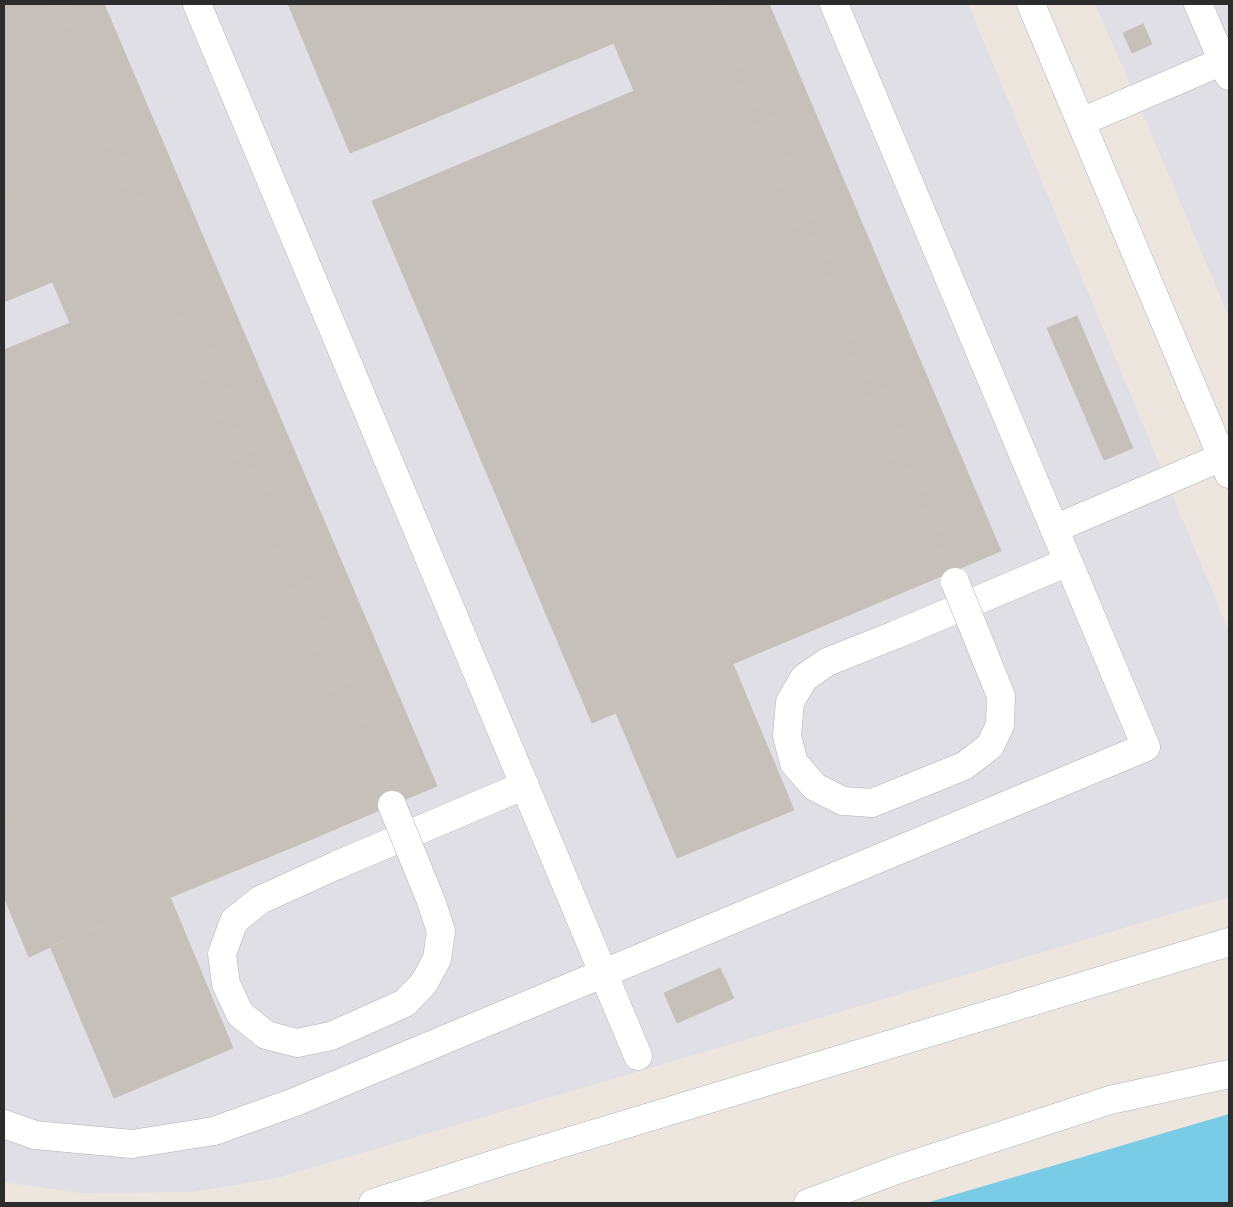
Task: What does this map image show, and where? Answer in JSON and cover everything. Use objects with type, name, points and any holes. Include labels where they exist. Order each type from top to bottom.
[{"type":"street","points":[[197,4],[638,1056]]},
{"type":"street","points":[[4,1124],[35,1135],[132,1144],[214,1131],[295,1102],[1146,747],[834,4]]},
{"type":"street","points":[[1031,4],[1226,465],[1054,529]]},
{"type":"street","points":[[1081,122],[1226,68],[1198,4]]},
{"type":"street","points":[[955,582],[1001,696],[1000,726],[990,746],[964,766],[872,803],[843,801],[814,787],[794,763],[787,736],[790,702],[804,678],[827,662],[894,635],[1068,562]]},
{"type":"street","points":[[392,805],[432,901],[441,931],[437,959],[429,975],[405,1003],[331,1036],[297,1043],[266,1035],[240,1014],[226,984],[222,954],[234,921],[260,900],[337,865],[525,785]]},
{"type":"street","points":[[373,1203],[513,1158],[1229,942]]},
{"type":"street","points":[[808,1203],[899,1169],[1110,1100],[1229,1074]]},
{"type":"shaded area","points":[[4,4],[968,4],[1229,631],[1229,897],[277,1178],[193,1192],[81,1193],[4,1182]]},
{"type":"shaded area","points":[[1095,4],[1229,4],[1229,317],[1136,98]]},
{"type":"water","points":[[1229,1114],[1229,1203],[926,1203]]},
{"type":"building","points":[[4,4],[54,4],[392,805],[293,847],[4,168]]},
{"type":"building","points":[[54,4],[104,4],[437,786],[392,805]]},
{"type":"building","points":[[288,4],[327,4],[385,139],[350,153]]},
{"type":"building","points":[[327,4],[597,4],[614,43],[385,139]]},
{"type":"building","points":[[597,4],[769,4],[1001,551],[856,612]]},
{"type":"building","points":[[1143,24],[1152,44],[1132,53],[1123,33]]},
{"type":"building","points":[[634,91],[856,612],[628,708],[406,187]]},
{"type":"building","points":[[4,168],[52,282],[4,302]]},
{"type":"building","points":[[406,187],[628,708],[592,723],[372,201]]},
{"type":"building","points":[[1077,316],[1133,448],[1104,460],[1047,328]]},
{"type":"building","points":[[70,323],[293,847],[64,941],[4,799],[4,350]]},
{"type":"building","points":[[733,664],[794,810],[677,858],[616,713]]},
{"type":"building","points":[[4,799],[64,941],[29,957],[4,897]]},
{"type":"building","points":[[170,897],[233,1048],[114,1098],[50,946]]},
{"type":"building","points":[[720,968],[734,998],[677,1023],[664,993]]},
{"type":"tunnel","points":[[54,4],[392,805]]},
{"type":"tunnel","points":[[714,4],[955,582]]}]
